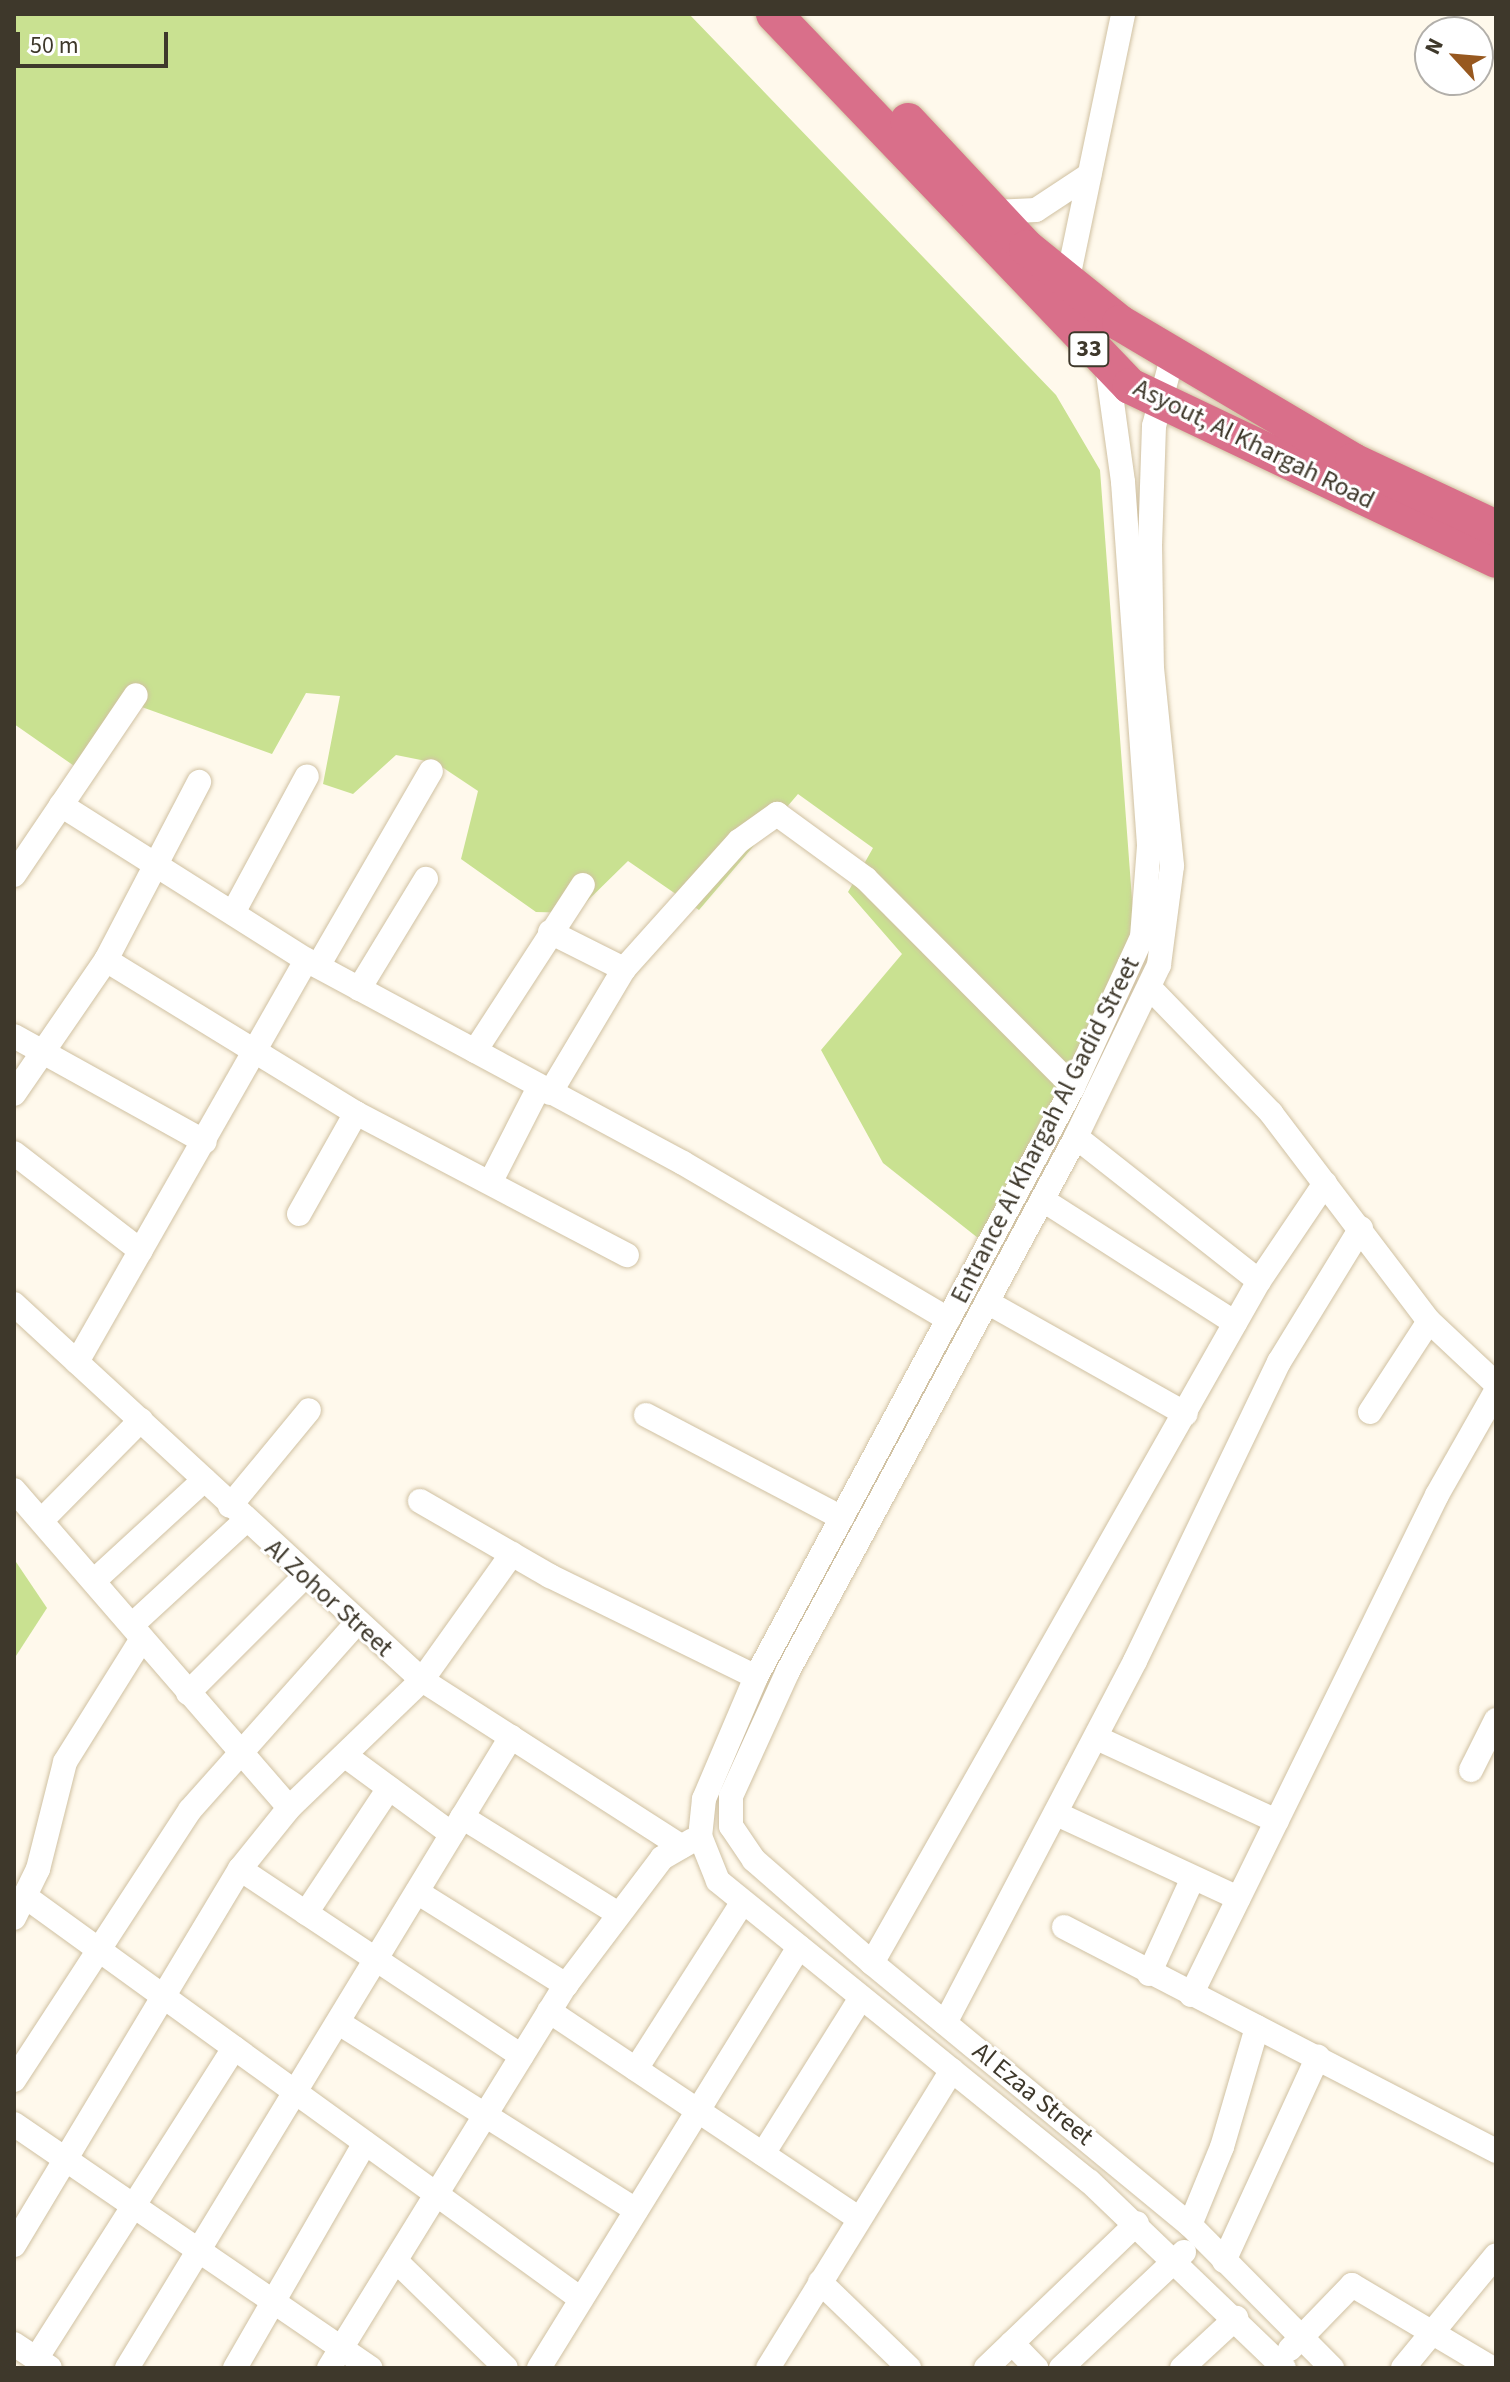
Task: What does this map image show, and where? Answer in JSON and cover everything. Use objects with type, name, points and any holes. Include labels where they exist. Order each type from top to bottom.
[{"type":"highway","name":"Asyout, Al Khargah Road","points":[[774,14],[985,221],[1120,323],[1172,358],[1353,461],[1496,528]]},
{"type":"highway","name":"Asyout, Al Khargah Road","points":[[808,14],[1105,366],[1157,403],[1496,560]]},
{"type":"street","points":[[1067,283],[1123,14]]},
{"type":"street","points":[[985,221],[1046,206],[1089,175]]},
{"type":"street","name":"Entrance Al Khargah Al Gadid Street","points":[[731,1826],[731,1796],[788,1671],[1043,1200],[1151,989],[1170,916],[1172,866],[1138,544],[1105,366],[1120,323]]},
{"type":"street","name":"Entrance Al Khargah Al Gadid Street","points":[[690,1841],[704,1799],[756,1677],[1073,1087],[1133,966],[1147,907],[1138,544],[1157,403],[1172,358]]},
{"type":"street","points":[[14,875],[136,695]]},
{"type":"street","points":[[77,1362],[205,1142],[253,1050],[312,963],[431,771]]},
{"type":"street","points":[[234,911],[307,776]]},
{"type":"street","points":[[14,1094],[44,1055],[106,960],[199,782]]},
{"type":"street","points":[[61,805],[234,911],[312,963],[545,1090],[948,1319]]},
{"type":"street","points":[[491,1181],[545,1090],[624,969],[729,851],[777,814],[866,879],[1073,1087]]},
{"type":"street","points":[[359,989],[426,879]]},
{"type":"street","points":[[475,1051],[583,885]]},
{"type":"street","points":[[550,932],[624,969]]},
{"type":"street","points":[[106,960],[356,1113],[491,1181],[627,1255]]},
{"type":"street","points":[[1151,989],[1209,1042],[1361,1228],[1429,1321],[1496,1384]]},
{"type":"street","points":[[14,1036],[205,1142]]},
{"type":"street","points":[[299,1214],[356,1113]]},
{"type":"street","points":[[1076,1137],[1259,1281]]},
{"type":"street","points":[[14,1153],[141,1251]]},
{"type":"street","points":[[872,1963],[1259,1281],[1325,1183]]},
{"type":"street","points":[[1043,1200],[1235,1323]]},
{"type":"street","points":[[945,2023],[1097,1738],[1279,1362],[1361,1228]]},
{"type":"street","points":[[987,1302],[1186,1414]]},
{"type":"street","name":"Al Zohor Street","points":[[14,1304],[141,1420],[355,1625],[422,1680],[511,1737],[690,1841]]},
{"type":"street","points":[[1370,1412],[1429,1321]]},
{"type":"street","points":[[1191,1995],[1496,1391]]},
{"type":"street","points":[[309,1410],[237,1514],[137,1632],[65,1762],[20,1908],[96,1948],[581,2299]]},
{"type":"street","points":[[646,1415],[842,1518]]},
{"type":"street","points":[[44,1518],[141,1420]]},
{"type":"street","points":[[96,1579],[204,1480]]},
{"type":"street","points":[[14,1490],[44,1518],[188,1693],[289,1808]]},
{"type":"street","points":[[420,1501],[512,1554],[756,1677]]},
{"type":"street","points":[[14,2245],[240,1869],[289,1808],[347,1757],[422,1680],[512,1554]]},
{"type":"street","points":[[188,1693],[304,1577]]},
{"type":"street","points":[[14,2080],[96,1948],[239,1752],[355,1625]]},
{"type":"street","points":[[1471,1770],[1496,1720]]},
{"type":"street","points":[[127,2368],[511,1737]]},
{"type":"street","points":[[1097,1738],[1277,1821]]},
{"type":"street","points":[[347,1757],[389,1788],[617,1913]]},
{"type":"street","points":[[306,1913],[389,1788]]},
{"type":"street","points":[[1057,1814],[1192,1880],[1238,1898]]},
{"type":"street","points":[[335,2358],[549,2011],[617,1913],[690,1841],[731,1826]]},
{"type":"street","name":"Al Ezaa Street","points":[[731,1826],[754,1860],[872,1963],[1195,2231],[1332,2368]]},
{"type":"street","name":"Al Ezaa Street","points":[[690,1841],[718,1881],[1137,2223],[1281,2365]]},
{"type":"street","points":[[240,1869],[521,2056]]},
{"type":"street","points":[[1149,1974],[1192,1880]]},
{"type":"street","points":[[417,1892],[566,1985]]},
{"type":"street","points":[[636,2069],[743,1902]]},
{"type":"street","points":[[1064,1927],[1149,1974],[1318,2057],[1496,2151]]},
{"type":"street","points":[[539,2368],[799,1947]]},
{"type":"street","points":[[763,2154],[861,1998]]},
{"type":"street","points":[[549,2011],[858,2218]]},
{"type":"street","points":[[339,2023],[636,2210]]},
{"type":"street","points":[[1061,2368],[1174,2261],[1195,2231],[1257,2027]]},
{"type":"street","points":[[14,2344],[43,2363],[133,2206],[234,2048]]},
{"type":"street","points":[[1224,2261],[1318,2057]]},
{"type":"street","points":[[768,2368],[952,2070]]},
{"type":"street","points":[[14,2124],[273,2302],[335,2358],[370,2368]]},
{"type":"street","points":[[235,2368],[365,2143]]},
{"type":"street","points":[[986,2368],[1137,2223]]},
{"type":"street","points":[[1403,2368],[1436,2335],[1496,2255]]},
{"type":"street","points":[[396,2261],[502,2367]]},
{"type":"street","points":[[820,2282],[909,2368]]},
{"type":"street","points":[[1281,2365],[1352,2285],[1492,2368]]},
{"type":"street","points":[[1182,2368],[1236,2318]]},
{"type":"street","points":[[1012,2343],[1036,2368]]},
{"type":"green space","points":[[14,14],[689,14],[1056,395],[1100,470],[1134,926],[997,1253],[883,1163],[821,1050],[902,954],[848,892],[873,848],[798,794],[699,910],[628,861],[575,913],[536,912],[461,859],[478,791],[436,763],[396,755],[353,794],[323,784],[340,696],[306,693],[272,754],[139,706],[90,777],[14,724]]},
{"type":"green space","points":[[14,1559],[47,1608],[14,1659]]}]
